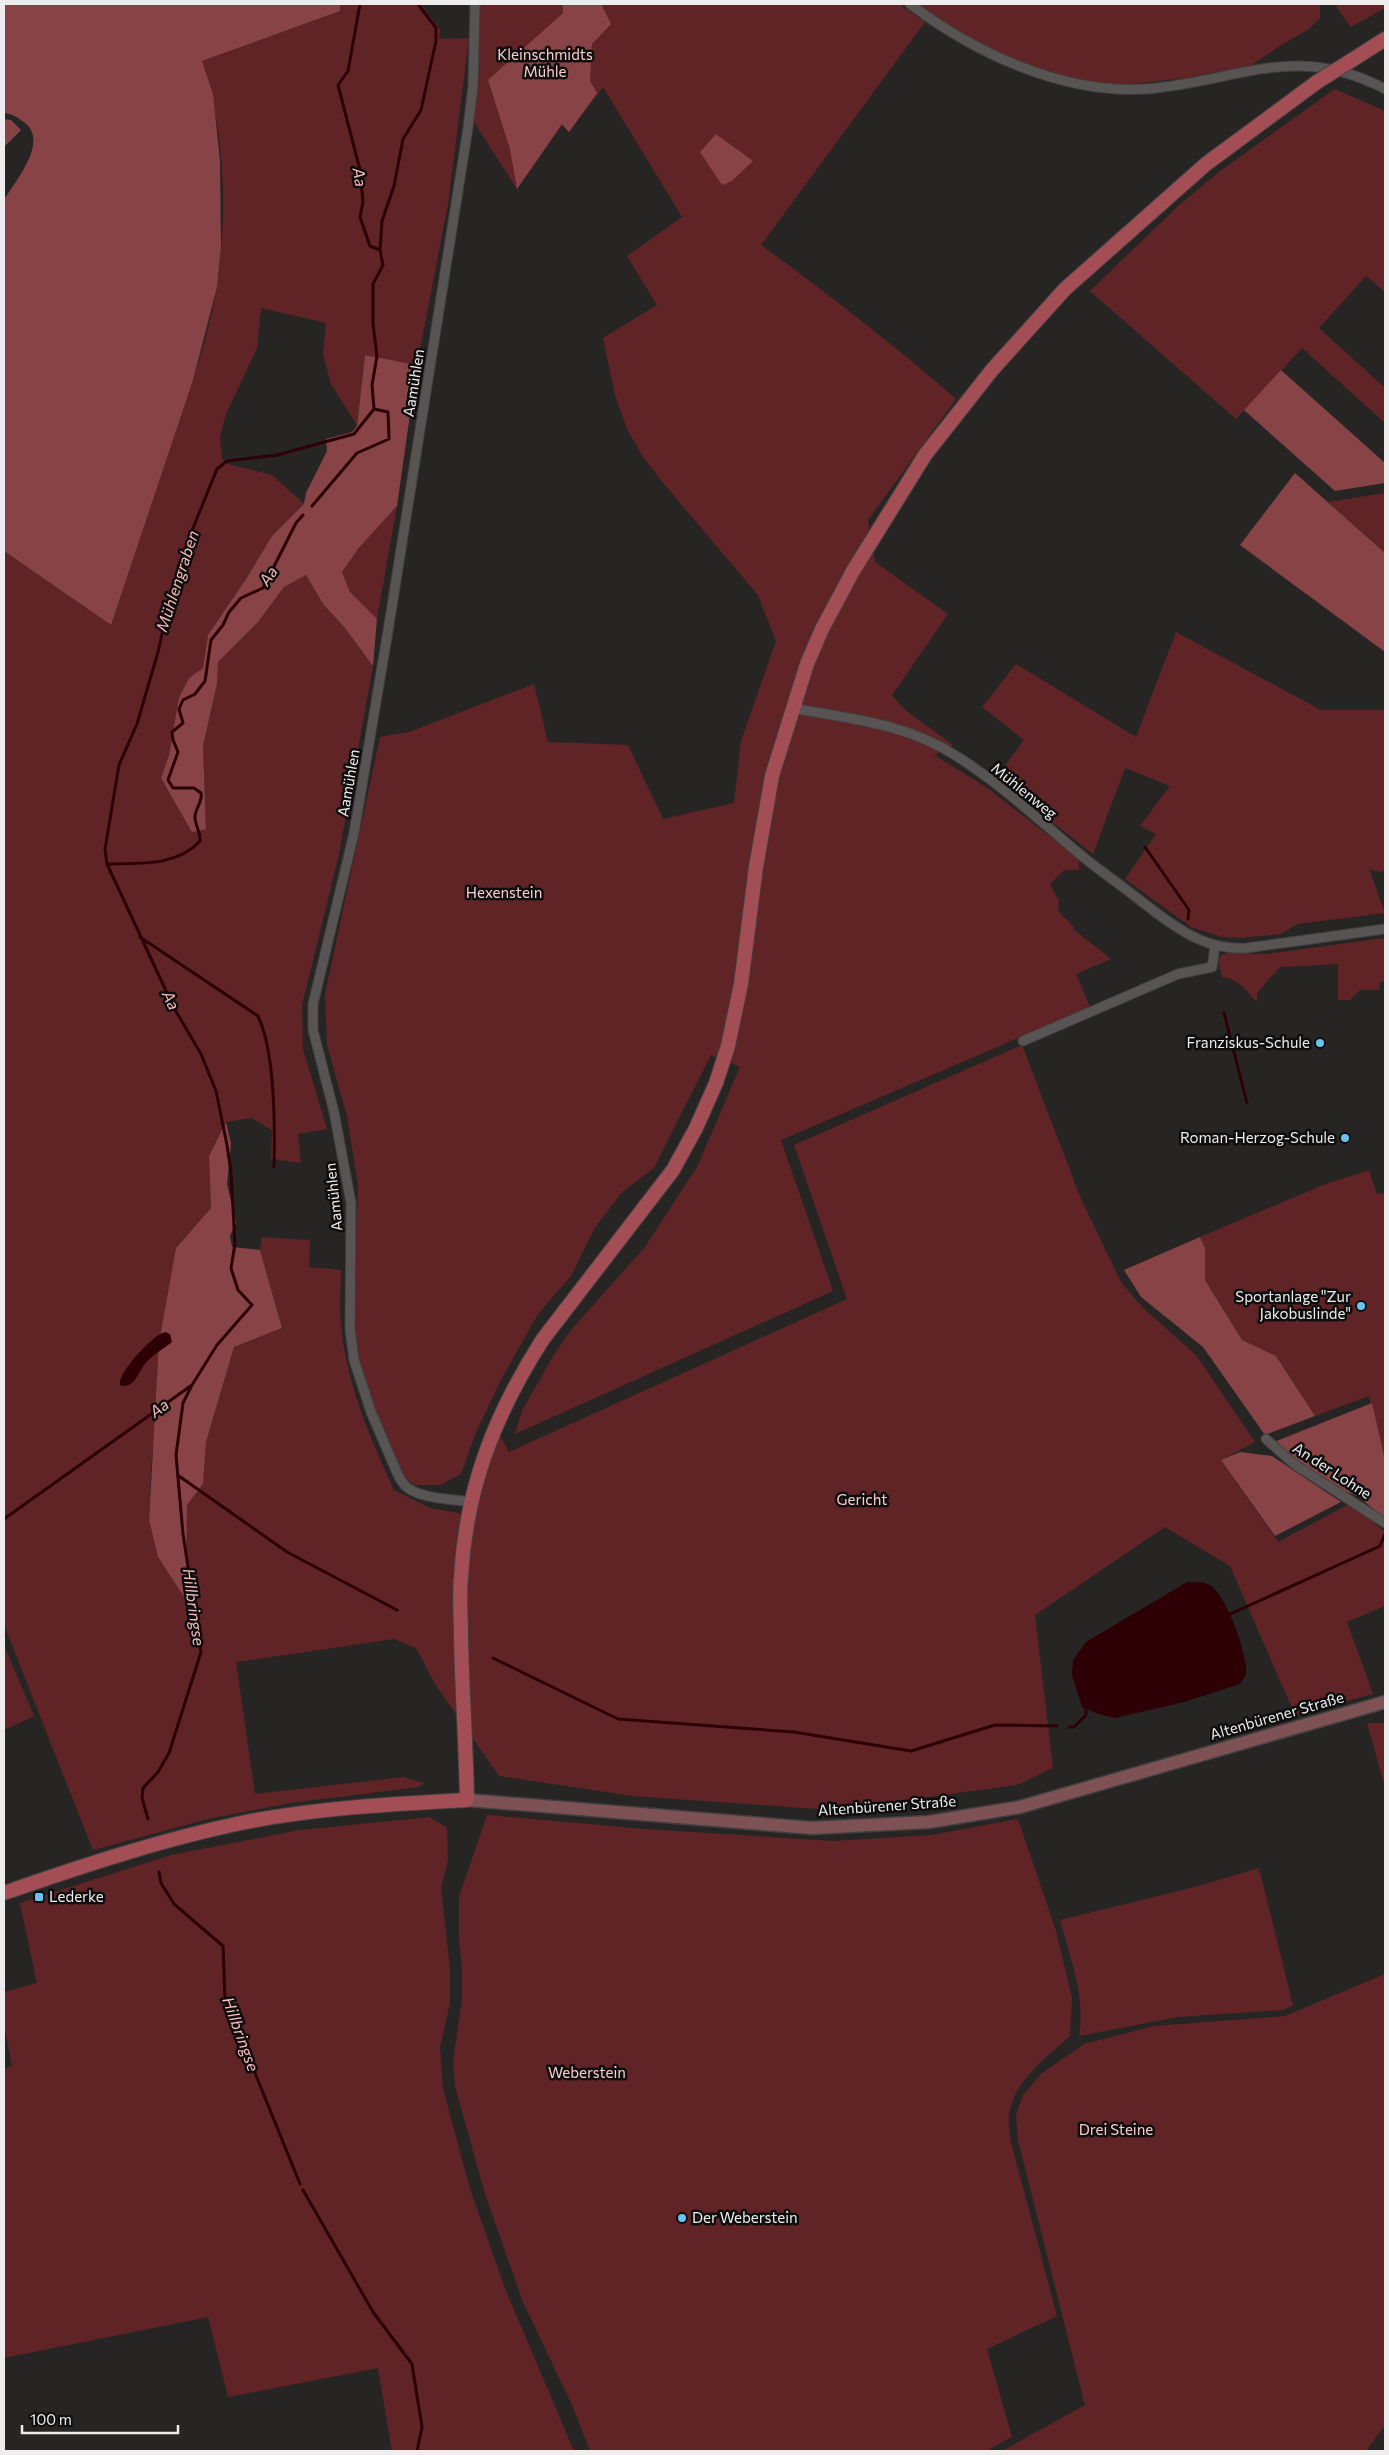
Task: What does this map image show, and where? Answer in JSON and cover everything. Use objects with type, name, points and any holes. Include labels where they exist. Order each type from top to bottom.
[{"type":"main road","points":[[4,1893],[126,1852],[242,1823],[326,1810],[467,1800],[460,1578],[471,1502],[486,1451],[512,1389],[543,1340],[672,1170],[696,1128],[716,1083],[728,1046],[741,984],[765,810],[772,776],[792,708],[807,664],[822,629],[853,571],[925,455],[992,370],[1058,296],[1168,195],[1206,164],[1317,82],[1385,39]]},
{"type":"street","name":"Aamühlen","points":[[471,1502],[420,1494],[404,1484],[398,1475],[371,1412],[357,1370],[350,1329],[351,1241],[348,1184],[334,1112],[315,1044],[312,1017],[317,979],[355,825],[434,345],[468,128],[473,86],[475,4]]},
{"type":"street","points":[[910,4],[934,21],[988,52],[1036,72],[1081,84],[1114,89],[1146,88],[1288,65],[1318,66],[1341,71],[1356,75],[1385,89]]},
{"type":"street","name":"Mühlenweg","points":[[792,708],[896,727],[930,741],[958,757],[1013,798],[1083,857],[1148,906],[1192,936],[1216,946],[1246,948],[1385,929]]},
{"type":"street","points":[[1023,1041],[1178,974],[1212,967],[1216,946]]},
{"type":"street","name":"An der Lohne","points":[[1266,1439],[1294,1464],[1356,1502],[1385,1524]]},
{"type":"street","name":"Altenbürener Straße","points":[[467,1800],[812,1828],[929,1822],[1020,1808],[1385,1702]]},
{"type":"green space","points":[[4,4],[340,4],[340,11],[202,61],[213,94],[220,161],[221,248],[217,287],[193,380],[111,625],[4,551],[4,200],[28,162],[33,140],[31,131],[25,123],[15,116],[4,113]]},
{"type":"green space","name":"Gericht","points":[[340,4],[421,4],[440,30],[439,39],[469,38],[448,204],[417,365],[365,355],[357,425],[331,384],[323,354],[326,323],[261,308],[257,348],[226,414],[220,437],[222,459],[228,464],[272,475],[304,504],[272,536],[246,579],[208,635],[203,668],[189,678],[169,755],[161,778],[173,798],[206,829],[203,746],[217,684],[218,662],[258,622],[284,587],[306,574],[323,604],[345,628],[373,666],[339,854],[302,1005],[303,1049],[327,1129],[298,1134],[301,1163],[271,1159],[272,1130],[251,1118],[226,1122],[209,1156],[211,1208],[176,1248],[151,1467],[149,1520],[158,1557],[186,1599],[187,1505],[203,1484],[206,1442],[234,1347],[282,1328],[260,1250],[262,1237],[310,1240],[309,1267],[341,1270],[340,1317],[348,1367],[360,1409],[394,1490],[430,1508],[469,1515],[480,1499],[492,1451],[500,1435],[509,1452],[847,1299],[794,1145],[1022,1045],[1081,1199],[1121,1282],[1142,1307],[1196,1355],[1255,1442],[1221,1460],[1278,1542],[1351,1503],[1385,1532],[1385,1606],[1347,1622],[1373,1694],[1295,1715],[1230,1566],[1165,1527],[1035,1615],[1053,1768],[1017,1785],[832,1810],[633,1796],[499,1776],[435,1684],[416,1648],[394,1639],[236,1662],[255,1794],[403,1777],[424,1783],[419,1787],[290,1803],[208,1819],[93,1850],[4,1625],[4,551],[111,625],[198,363],[214,304],[223,229],[222,172],[216,115],[202,61],[340,11]]},
{"type":"green space","name":"Hexenstein","points":[[478,4],[899,4],[925,22],[761,245],[860,320],[956,399],[868,520],[875,562],[948,614],[892,695],[904,709],[953,745],[934,755],[986,787],[1079,859],[1079,870],[1064,870],[1050,884],[1059,902],[1058,911],[1074,927],[1073,929],[1111,959],[1076,974],[1090,1007],[781,1140],[833,1291],[515,1434],[522,1411],[552,1358],[571,1330],[645,1247],[698,1165],[740,1067],[711,1055],[654,1168],[622,1192],[594,1229],[571,1276],[538,1314],[502,1378],[476,1432],[461,1474],[440,1485],[414,1485],[405,1477],[378,1424],[358,1367],[353,1322],[358,1185],[347,1116],[327,1045],[325,994],[380,737],[409,732],[534,684],[548,742],[628,745],[663,819],[734,803],[741,741],[776,641],[758,595],[643,457],[627,429],[615,395],[603,338],[657,305],[627,256],[682,217],[603,87],[569,132],[562,125],[517,189],[474,122],[479,24]]},
{"type":"green space","name":"Kleinschmidts Mühle","points":[[563,4],[601,4],[611,24],[592,44],[590,81],[597,93],[569,132],[562,124],[517,189],[510,149],[488,80],[563,13]]},
{"type":"green space","points":[[915,4],[1320,4],[1320,18],[1309,29],[1252,65],[1186,78],[1112,86],[1079,81],[1041,70],[999,54],[966,38]]},
{"type":"green space","points":[[1339,4],[1385,4],[1385,8],[1351,27],[1336,7]]},
{"type":"green space","points":[[1335,89],[1385,111],[1385,292],[1366,276],[1319,328],[1385,388],[1385,423],[1302,348],[1236,419],[1090,291],[1177,207],[1220,171]]},
{"type":"green space","points":[[4,119],[11,120],[21,130],[4,147]]},
{"type":"green space","points":[[716,134],[753,161],[732,181],[722,185],[700,152]]},
{"type":"green space","points":[[365,355],[417,365],[397,506],[358,549],[342,572],[350,592],[377,619],[373,666],[345,628],[323,604],[306,575],[284,587],[258,622],[218,662],[217,684],[203,746],[206,829],[192,832],[161,778],[169,755],[179,698],[189,678],[203,668],[208,635],[246,579],[272,536],[304,504],[306,493],[327,451],[326,439],[352,432],[357,426]]},
{"type":"green space","points":[[1281,370],[1385,463],[1385,483],[1335,491],[1244,410]]},
{"type":"green space","points":[[1295,473],[1385,553],[1385,652],[1240,545]]},
{"type":"green space","points":[[1385,493],[1385,553],[1328,502]]},
{"type":"green space","points":[[397,506],[377,619],[350,592],[342,572],[358,549]]},
{"type":"green space","points":[[1176,632],[1321,710],[1385,710],[1385,870],[1379,872],[1369,869],[1385,913],[1298,924],[1281,934],[1241,938],[1222,937],[1191,927],[1125,879],[1156,834],[1140,826],[1170,786],[1125,768],[1093,854],[996,778],[1024,740],[982,707],[1016,664],[1136,737]]},
{"type":"green space","points":[[1385,938],[1385,982],[1380,982],[1379,990],[1360,990],[1350,1000],[1338,1000],[1338,964],[1280,967],[1257,993],[1257,1002],[1237,982],[1222,977],[1218,960],[1221,955],[1228,953],[1267,954]]},
{"type":"green space","points":[[226,1122],[231,1144],[227,1184],[236,1222],[230,1236],[232,1247],[260,1250],[282,1328],[234,1347],[206,1442],[203,1484],[187,1505],[186,1600],[158,1557],[149,1520],[159,1343],[176,1248],[211,1208],[209,1156]]},
{"type":"green space","points":[[1369,1170],[1377,1194],[1385,1193],[1385,1460],[1369,1396],[1315,1416],[1276,1356],[1242,1340],[1205,1280],[1205,1248],[1200,1237],[1323,1185]]},
{"type":"green space","points":[[1200,1237],[1205,1248],[1205,1280],[1242,1340],[1276,1356],[1315,1416],[1265,1435],[1203,1347],[1141,1297],[1124,1270]]},
{"type":"green space","points":[[1372,1403],[1385,1460],[1385,1519],[1359,1497],[1327,1484],[1274,1442]]},
{"type":"green space","points":[[1240,1452],[1272,1456],[1341,1502],[1275,1536],[1221,1460]]},
{"type":"green space","points":[[4,1645],[34,1716],[4,1730]]},
{"type":"green space","points":[[1367,1723],[1385,1723],[1385,1787]]},
{"type":"green space","name":"Weberstein","points":[[487,1815],[644,1829],[833,1841],[931,1835],[1018,1819],[1056,1931],[1072,1998],[1070,2036],[1042,2061],[1024,2081],[1017,2091],[1009,2115],[1011,2142],[1057,2316],[987,2349],[1012,2437],[986,2451],[590,2451],[572,2405],[523,2302],[485,2194],[455,2086],[453,2061],[462,2000],[459,1897]]},
{"type":"green space","points":[[430,1817],[447,1828],[448,1860],[441,1888],[450,1969],[450,2003],[440,2047],[443,2089],[470,2189],[506,2291],[574,2451],[392,2451],[378,2368],[228,2397],[208,2317],[4,2358],[4,2068],[12,2066],[4,2025],[4,1992],[37,1983],[20,1903],[171,1855],[300,1830]]},
{"type":"green space","points":[[1259,1868],[1293,2005],[1284,2010],[1178,2017],[1079,2036],[1081,2021],[1079,1992],[1060,1920],[1195,1887]]},
{"type":"green space","name":"Drei Steine","points":[[1385,1974],[1385,2425],[1366,2451],[1002,2451],[1085,2405],[1018,2140],[1016,2115],[1023,2095],[1041,2074],[1084,2044],[1154,2026],[1285,2016]]},
{"type":"shaded area","points":[[165,1332],[170,1334],[172,1342],[144,1365],[132,1383],[125,1386],[120,1385],[124,1372],[130,1363],[145,1346]]},
{"type":"shaded area","points":[[1187,1582],[1202,1582],[1210,1585],[1223,1600],[1240,1640],[1246,1665],[1246,1674],[1240,1684],[1184,1702],[1115,1718],[1098,1714],[1082,1707],[1072,1675],[1073,1660],[1086,1642]]},
{"type":"waterway","name":"Aa","points":[[312,506],[357,453],[389,439],[388,412],[374,409],[372,385],[377,356],[373,324],[373,284],[383,265],[380,250],[370,246],[360,217],[363,202],[360,170],[338,85],[348,71],[360,4]]},
{"type":"waterway","name":"Mühlengraben","points":[[380,250],[382,221],[394,186],[403,139],[421,110],[436,41],[436,28],[418,4]]},
{"type":"waterway","name":"Mühlengraben","points":[[107,864],[105,849],[119,765],[137,724],[158,652],[169,602],[189,538],[217,469],[227,461],[277,455],[354,434],[374,409]]},
{"type":"waterway","name":"Aa","points":[[4,1519],[192,1385],[217,1345],[252,1305],[238,1290],[231,1268],[235,1244],[231,1172],[216,1091],[201,1054],[174,1008],[107,864],[157,862],[180,855],[200,841],[195,817],[201,793],[194,788],[173,788],[168,780],[178,752],[172,732],[183,723],[179,709],[183,700],[195,694],[205,681],[211,640],[223,625],[229,612],[241,598],[263,588],[296,523],[303,515]]},
{"type":"waterway","points":[[1145,847],[1189,910],[1188,919]]},
{"type":"waterway","name":"Mühlengraben","points":[[140,937],[258,1016],[264,1031],[271,1069],[274,1111],[274,1167]]},
{"type":"waterway","points":[[1224,1013],[1247,1103]]},
{"type":"waterway","name":"Hillbringse","points":[[148,1819],[142,1798],[143,1788],[158,1772],[169,1753],[201,1652],[183,1534],[176,1455],[183,1403],[191,1387]]},
{"type":"waterway","points":[[179,1476],[287,1552],[397,1610]]},
{"type":"waterway","points":[[1226,1616],[1380,1546],[1385,1534]]},
{"type":"waterway","points":[[493,1658],[618,1719],[794,1732],[911,1751],[995,1725],[1057,1726]]},
{"type":"waterway","points":[[1069,1727],[1074,1727],[1086,1715],[1086,1707]]},
{"type":"waterway","name":"Hillbringse","points":[[159,1872],[161,1883],[174,1904],[223,1946],[225,1999],[300,2184]]},
{"type":"waterway","name":"Hillbringse","points":[[303,2190],[373,2312],[412,2364],[422,2427],[417,2451]]},
{"type":"place","name":"Franziskus-Schule","points":[[1320,1043]]},
{"type":"place","name":"Roman-Herzog-Schule","points":[[1345,1138]]},
{"type":"place","name":"Sportanlage \"Zur Jakobuslinde\"","points":[[1361,1306]]},
{"type":"place","name":"Lederke","points":[[39,1897]]},
{"type":"place","name":"Der Weberstein","points":[[682,2218]]}]
